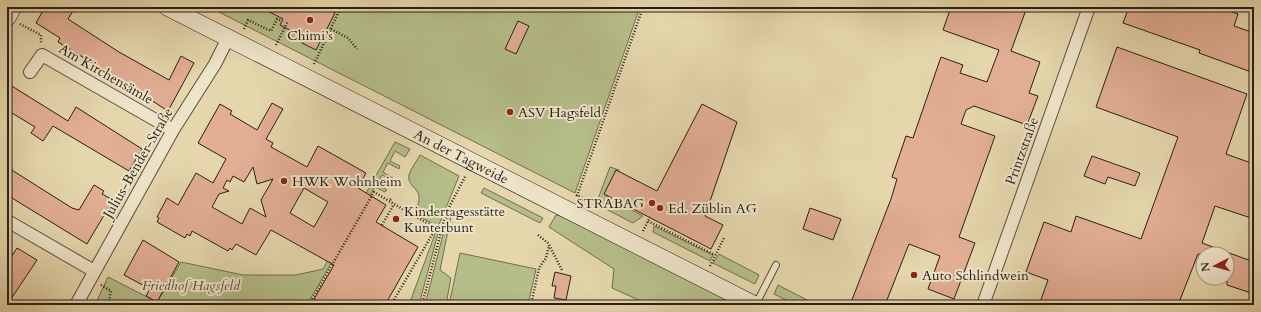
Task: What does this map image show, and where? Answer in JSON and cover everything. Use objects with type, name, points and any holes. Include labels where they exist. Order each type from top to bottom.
[{"type":"main road","points":[[7,18],[14,7]]},
{"type":"main road","name":"An der Tagweide","points":[[167,7],[755,305]]},
{"type":"street","name":"Printzstraße","points":[[983,305],[1089,7]]},
{"type":"street","name":"Julius-Bender-Straße","points":[[76,305],[173,130],[215,64],[233,40]]},
{"type":"street","name":"Am Kirchensämle","points":[[30,72],[42,55],[173,130]]},
{"type":"street","points":[[7,223],[10,223],[94,271]]},
{"type":"lane","points":[[755,305],[776,265]]},
{"type":"path","points":[[321,51],[341,7]]},
{"type":"path","points":[[577,196],[643,7]]},
{"type":"path","points":[[7,18],[41,35],[42,55]]},
{"type":"path","points":[[233,40],[248,20],[272,31],[278,19],[282,21]]},
{"type":"path","points":[[281,34],[288,21]]},
{"type":"path","points":[[331,29],[348,38],[357,49]]},
{"type":"path","points":[[422,305],[446,213],[463,178]]},
{"type":"path","points":[[314,305],[310,303],[374,192],[441,231]]},
{"type":"path","points":[[382,225],[394,204]]},
{"type":"path","points":[[645,227],[650,217]]},
{"type":"path","points":[[648,221],[715,255],[724,238]]},
{"type":"path","points":[[391,305],[436,228]]},
{"type":"path","points":[[538,235],[549,246],[562,270]]},
{"type":"path","points":[[530,305],[539,268],[546,258],[549,246]]},
{"type":"path","points":[[104,287],[111,291],[108,305]]},
{"type":"green space","name":"ASV Hagsfeld","points":[[209,7],[640,7],[575,193]]},
{"type":"green space","name":"Friedhof Hagsfeld","points":[[395,142],[410,149],[405,157],[395,151],[390,161],[400,166],[399,169],[388,163],[383,172],[393,178],[392,180],[382,175],[377,184],[387,190],[385,192],[375,187],[308,303],[311,305],[95,305],[108,277],[157,302],[181,262],[243,275],[296,275],[323,269]]},
{"type":"green space","points":[[420,155],[459,176],[438,227],[414,213],[418,205],[419,198],[416,190],[409,180],[409,175]]},
{"type":"green space","points":[[610,167],[619,170],[606,196],[643,216],[633,223],[596,204]]},
{"type":"green space","points":[[484,188],[543,218],[540,223],[481,193]]},
{"type":"green space","points":[[448,215],[451,216],[440,270],[451,278],[447,299],[449,300],[448,305],[425,305]]},
{"type":"green space","points":[[556,215],[565,217],[738,305],[643,305],[643,302],[612,288],[614,269],[549,227]]},
{"type":"green space","points":[[654,226],[713,255],[710,261],[653,232]]},
{"type":"green space","points":[[436,231],[438,233],[419,305],[409,305]]},
{"type":"green space","points":[[460,253],[536,269],[528,305],[449,305]]},
{"type":"green space","points":[[719,254],[759,275],[755,284],[713,263]]},
{"type":"green space","points":[[778,285],[817,305],[796,305],[774,294]]},
{"type":"building","points":[[45,7],[66,7],[73,11],[68,19],[119,52],[169,80],[181,56],[194,63],[168,111],[118,79],[117,82],[105,75],[107,72],[58,42],[60,38],[36,23]]},
{"type":"building","points":[[260,7],[331,7],[330,10],[335,13],[316,50],[302,43],[305,38],[280,25],[283,19]]},
{"type":"building","points":[[951,7],[1027,7],[1011,51],[1040,62],[1029,93],[1038,96],[1027,125],[974,106],[966,110],[961,124],[995,136],[959,237],[975,243],[954,299],[928,289],[940,256],[909,244],[885,305],[850,305],[891,199],[897,179],[892,177],[906,136],[913,138],[941,57],[963,65],[960,73],[987,82],[999,50],[943,30]]},
{"type":"building","points":[[1129,7],[1218,7],[1238,14],[1234,26],[1254,33],[1254,73],[1199,53],[1200,50],[1123,23]]},
{"type":"building","points":[[518,21],[529,26],[516,54],[505,49]]},
{"type":"building","points":[[1117,47],[1247,94],[1226,154],[1254,164],[1254,219],[1215,206],[1202,243],[1210,246],[1195,246],[1195,262],[1178,305],[1164,305],[1151,300],[1150,305],[1039,305],[1048,280],[1026,272],[1044,222],[1071,232],[1076,216],[1141,239],[1178,137],[1096,107]]},
{"type":"building","points":[[7,83],[68,121],[76,107],[142,149],[129,171],[53,126],[43,141],[31,133],[35,127],[7,110]]},
{"type":"building","points":[[272,103],[283,109],[266,139],[273,143],[271,147],[307,167],[318,146],[366,173],[358,188],[386,205],[376,222],[418,247],[385,305],[324,305],[314,299],[334,265],[271,230],[256,255],[236,244],[232,250],[230,248],[228,251],[192,231],[190,236],[187,234],[185,238],[157,222],[159,218],[157,217],[167,198],[178,205],[196,173],[213,183],[226,159],[198,143],[220,104],[232,111],[230,114],[257,130]],"holes":[[[253,167],[257,184],[273,179],[261,200],[266,217],[250,208],[242,224],[212,207],[219,194],[229,191],[223,188],[227,180],[230,182],[233,176],[244,182]],[[304,188],[328,202],[314,227],[290,213]]]},
{"type":"building","points":[[702,104],[737,122],[705,216],[723,225],[711,249],[604,194],[616,170],[657,191]]},
{"type":"building","points":[[1092,156],[1140,173],[1135,186],[1108,177],[1105,184],[1084,176]]},
{"type":"building","points":[[7,167],[72,208],[79,210],[94,185],[104,191],[102,194],[113,200],[87,244],[7,195]]},
{"type":"building","points":[[810,208],[841,219],[833,240],[803,229]]},
{"type":"building","points":[[143,240],[179,262],[157,302],[146,296],[150,289],[124,275]]},
{"type":"building","points":[[17,248],[37,260],[7,305],[7,263]]},
{"type":"building","points":[[1235,255],[1254,262],[1254,294],[1230,286],[1235,286]]},
{"type":"building","points":[[555,272],[571,276],[566,300],[554,298],[556,286],[552,286]]},
{"type":"place","name":"Chimi’s","points":[[310,20]]},
{"type":"place","name":"ASV Hagsfeld","points":[[510,112]]},
{"type":"place","name":"HWK Wohnheim","points":[[284,181]]},
{"type":"place","name":"STRABAG","points":[[652,203]]},
{"type":"place","name":"Ed. Züblin AG","points":[[660,208]]},
{"type":"place","name":"Kindertagesstätte Kunterbunt","points":[[396,219]]},
{"type":"place","name":"Auto Schlindwein","points":[[914,275]]}]
